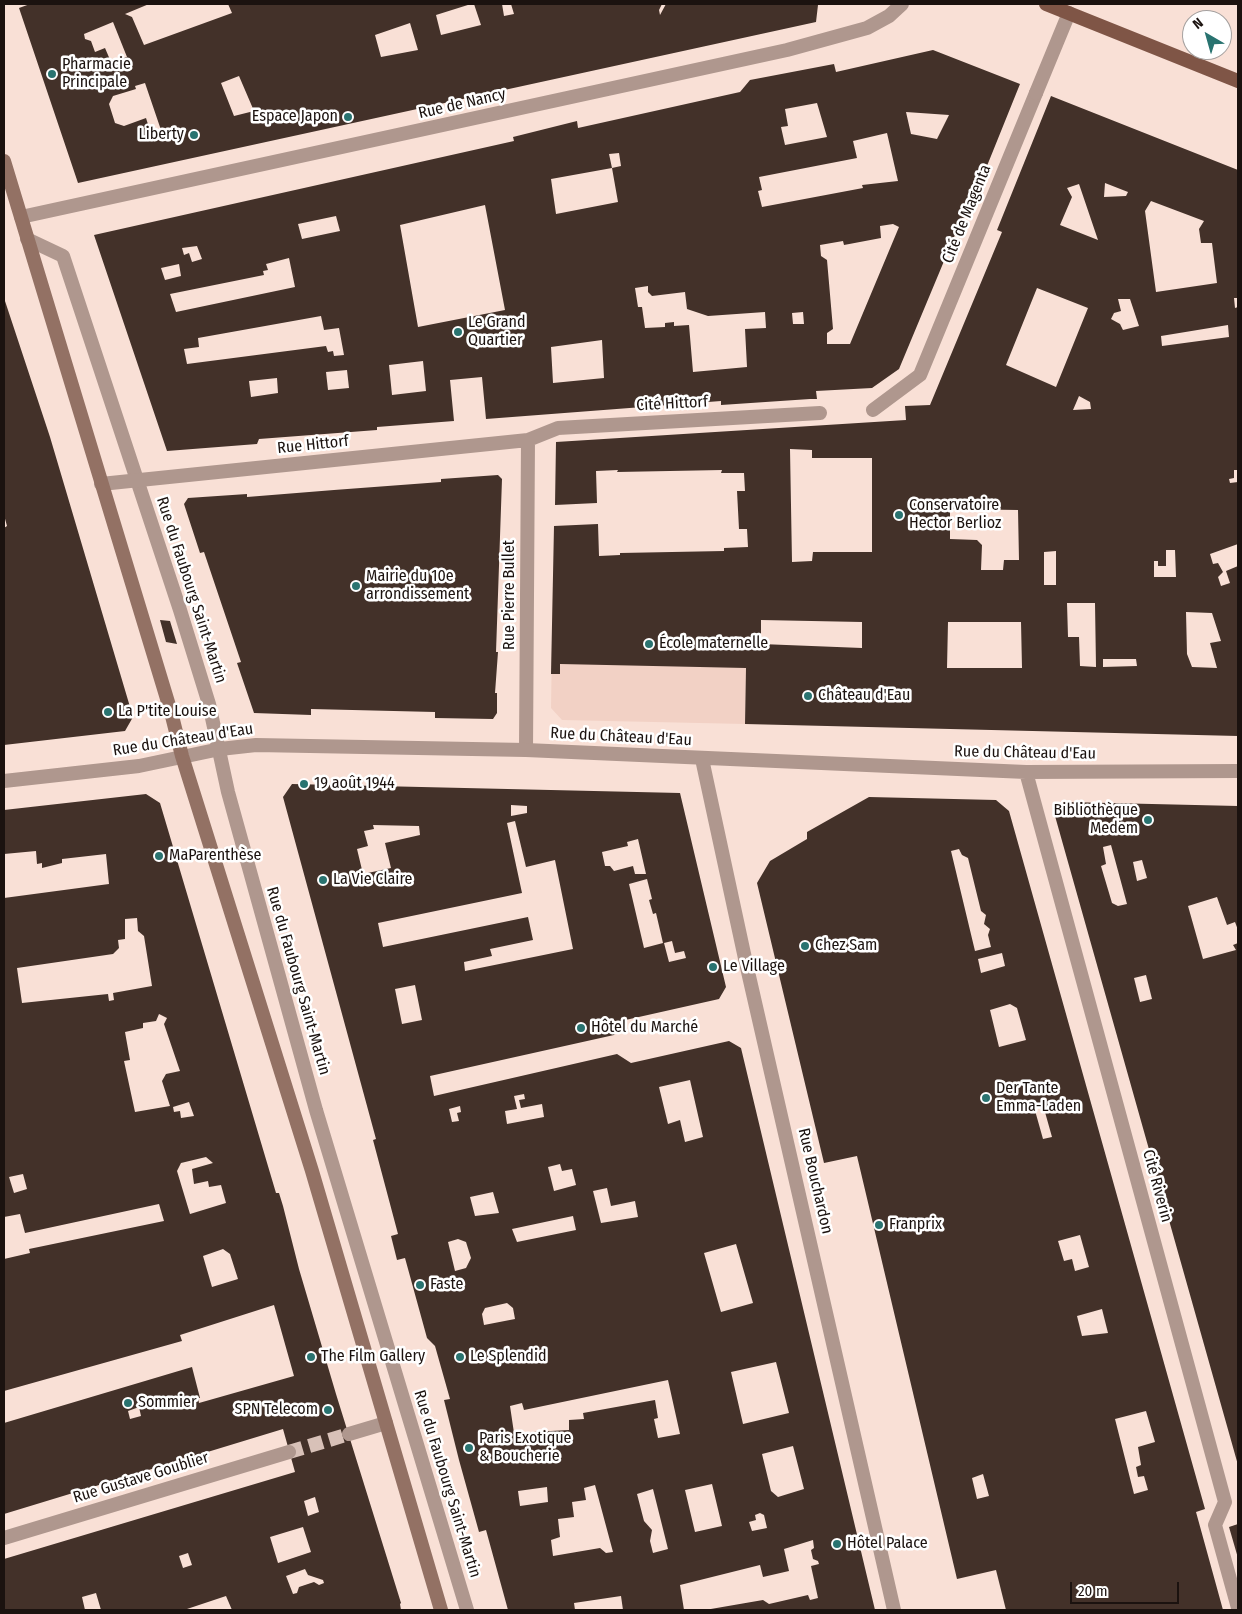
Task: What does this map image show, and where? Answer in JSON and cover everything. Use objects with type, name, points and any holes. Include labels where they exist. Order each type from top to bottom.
[{"type":"main road","points":[[1046,4],[1238,81]]},
{"type":"main road","points":[[4,162],[182,756],[312,1171],[441,1610]]},
{"type":"street","name":"Rue de Nancy","points":[[21,217],[786,50],[868,28],[888,16],[902,4]]},
{"type":"street","name":"Cité de Magenta","points":[[873,410],[920,375],[1069,12]]},
{"type":"street","name":"Rue du Faubourg Saint-Martin","points":[[27,239],[63,256],[209,704],[228,792],[316,1110],[467,1610]]},
{"type":"street","name":"Cité Hittorf","points":[[528,440],[558,428],[820,413]]},
{"type":"street","name":"Rue Hittorf","points":[[101,484],[528,440]]},
{"type":"street","name":"Rue Pierre Bullet","points":[[526,750],[528,440]]},
{"type":"street","name":"Rue du Château d'Eau","points":[[4,780],[139,766],[220,749],[256,745],[526,750],[1026,772],[1238,771]]},
{"type":"street","name":"Rue Bouchardon","points":[[702,759],[746,963],[894,1610]]},
{"type":"street","name":"Cité Riverin","points":[[1026,772],[1225,1502],[1215,1525],[1238,1608]]},
{"type":"street","points":[[348,1434],[386,1423]]},
{"type":"street","name":"Rue Gustave Goublier","points":[[4,1538],[289,1452]]},
{"type":"shaded area","name":"École maternelle","points":[[553,577],[747,620],[745,724],[562,720],[551,708]]},
{"type":"building","points":[[30,4],[149,4],[125,14],[132,17],[144,45],[232,13],[228,4],[471,4],[436,15],[441,35],[481,25],[474,4],[502,4],[504,16],[514,14],[511,4],[662,4],[659,10],[660,15],[666,4],[818,5],[816,22],[78,183],[19,8]],"holes":[[[113,22],[127,57],[111,62],[105,48],[95,52],[91,41],[85,39],[84,34]],[[410,23],[418,50],[381,57],[375,35]],[[239,76],[254,111],[234,116],[221,83]],[[145,83],[161,130],[151,134],[146,118],[124,126],[115,123],[109,104],[113,96],[136,89],[135,86]]]},
{"type":"building","points":[[933,50],[1020,84],[966,218],[962,218],[899,369],[872,388],[816,391],[817,399],[721,405],[721,401],[486,419],[482,377],[450,380],[454,421],[377,427],[377,430],[259,439],[257,444],[167,451],[94,235],[514,141],[513,137],[577,121],[578,128],[740,92],[750,80],[834,64],[836,72]],"holes":[[[817,103],[827,137],[785,145],[781,127],[788,126],[785,109]],[[906,112],[949,115],[937,139],[911,134]],[[887,133],[898,181],[862,185],[863,188],[762,207],[758,191],[762,190],[759,177],[857,158],[853,141]],[[619,153],[621,166],[612,168],[609,154]],[[612,168],[618,202],[556,214],[551,179]],[[485,205],[505,310],[418,327],[400,225]],[[336,216],[340,231],[302,239],[298,224]],[[893,224],[899,227],[850,344],[827,344],[827,333],[833,329],[827,260],[821,256],[820,245],[843,241],[844,245],[881,238],[880,226]],[[197,246],[202,259],[192,262],[189,253],[184,255],[182,248]],[[289,258],[295,287],[176,312],[170,294],[264,275],[263,271],[268,270],[266,264]],[[179,264],[181,276],[165,280],[161,268]],[[648,286],[648,292],[652,296],[685,292],[687,309],[708,316],[765,312],[766,328],[745,329],[747,367],[693,372],[689,325],[674,326],[674,322],[665,323],[665,327],[645,328],[642,307],[638,307],[635,288]],[[803,312],[804,324],[793,324],[792,313]],[[321,316],[324,330],[339,328],[344,355],[334,356],[333,351],[328,352],[326,346],[187,364],[184,349],[199,347],[198,338]],[[602,340],[604,378],[553,383],[551,347]],[[423,361],[426,391],[392,395],[389,365]],[[347,370],[349,388],[328,390],[326,372]],[[277,378],[278,393],[251,397],[249,381]]]},
{"type":"building","points":[[1051,96],[1238,170],[1238,298],[1234,298],[1235,308],[1238,307],[1238,470],[1234,470],[1234,478],[1229,479],[1230,483],[1238,482],[1238,544],[1210,554],[1213,564],[1218,563],[1223,572],[1218,577],[1221,586],[1230,583],[1226,571],[1238,566],[1238,736],[745,724],[746,668],[560,664],[560,674],[551,674],[554,526],[598,524],[599,556],[620,555],[620,553],[724,551],[724,548],[748,547],[747,529],[739,529],[737,491],[745,491],[744,473],[721,473],[722,470],[596,471],[597,503],[555,505],[556,442],[906,420],[905,406],[930,405],[1002,232],[997,230]],"holes":[[[1105,183],[1128,192],[1126,196],[1104,197]],[[1079,184],[1098,240],[1060,225],[1072,197],[1067,188]],[[1151,201],[1204,221],[1199,229],[1201,243],[1212,243],[1217,283],[1156,292],[1145,211]],[[1037,288],[1088,308],[1056,387],[1006,365]],[[1118,299],[1130,299],[1139,326],[1123,330],[1120,324],[1111,319],[1114,313],[1121,311]],[[1228,325],[1229,337],[1162,346],[1161,336]],[[1079,396],[1090,402],[1091,409],[1073,410]],[[790,449],[812,450],[812,458],[872,458],[872,552],[813,552],[812,561],[792,562]],[[950,509],[1018,510],[1019,560],[1004,560],[1003,570],[981,570],[982,545],[977,540],[950,539]],[[1166,550],[1175,550],[1176,577],[1154,577],[1154,561],[1158,561],[1158,566],[1166,566]],[[1056,551],[1056,585],[1044,585],[1044,552]],[[1067,603],[1095,603],[1096,667],[1080,666],[1079,637],[1068,637]],[[1186,612],[1212,613],[1221,641],[1210,643],[1217,668],[1192,667],[1187,654]],[[761,620],[862,622],[862,648],[761,644]],[[948,622],[1021,622],[1022,668],[947,668]],[[1103,659],[1136,659],[1137,666],[1103,667]]]},
{"type":"building","points":[[4,298],[50,437],[133,717],[125,731],[4,745],[4,528],[7,526],[4,515]]},
{"type":"building","name":"Mairie du 10e arrondissement","points":[[498,475],[502,479],[496,652],[498,652],[495,693],[497,693],[497,713],[493,719],[435,718],[435,712],[311,709],[311,715],[254,713],[237,663],[241,662],[204,552],[200,553],[184,504],[188,498],[247,494],[247,497],[441,482],[441,479]]},
{"type":"building","points":[[160,620],[170,621],[177,644],[166,642]]},
{"type":"building","points":[[292,784],[680,793],[726,987],[719,999],[621,1021],[614,1035],[430,1076],[434,1096],[617,1054],[631,1063],[729,1041],[741,1048],[875,1610],[705,1610],[763,1600],[769,1604],[808,1595],[810,1600],[818,1598],[811,1566],[819,1564],[818,1561],[813,1559],[811,1550],[814,1548],[813,1540],[784,1549],[789,1571],[763,1577],[760,1565],[680,1585],[684,1610],[623,1610],[621,1596],[574,1603],[575,1610],[508,1610],[486,1530],[479,1532],[459,1460],[444,1400],[450,1399],[435,1346],[427,1338],[405,1258],[397,1260],[391,1236],[398,1234],[373,1140],[376,1139],[283,797]],"holes":[[[511,805],[527,806],[527,813],[511,816]],[[515,821],[526,867],[555,860],[573,949],[465,971],[464,962],[492,956],[490,949],[533,940],[528,917],[383,947],[378,923],[522,893],[507,823]],[[373,825],[419,826],[420,835],[385,843],[391,868],[363,874],[357,849],[368,846],[364,831],[374,829]],[[638,839],[646,874],[635,874],[633,866],[614,871],[610,866],[605,866],[602,852],[628,846],[627,842]],[[647,879],[652,899],[649,900],[653,914],[656,913],[663,943],[644,948],[629,884]],[[672,941],[675,953],[684,951],[686,958],[669,962],[664,943]],[[415,985],[422,1020],[402,1024],[395,989]],[[690,1080],[703,1137],[685,1142],[680,1120],[668,1124],[659,1087]],[[524,1094],[525,1099],[519,1100],[521,1108],[542,1104],[544,1117],[507,1124],[505,1111],[517,1109],[514,1096]],[[460,1106],[461,1112],[457,1113],[459,1121],[452,1122],[449,1109]],[[560,1164],[562,1171],[572,1169],[576,1185],[554,1191],[548,1167]],[[607,1188],[611,1206],[635,1201],[638,1217],[601,1223],[593,1191]],[[493,1192],[499,1213],[475,1216],[470,1197]],[[573,1216],[576,1230],[517,1242],[512,1229]],[[458,1239],[466,1242],[471,1258],[466,1268],[455,1271],[448,1242]],[[736,1244],[753,1303],[721,1312],[704,1253]],[[507,1303],[513,1308],[515,1319],[484,1325],[482,1314],[485,1308]],[[776,1362],[789,1413],[743,1424],[731,1372]],[[668,1380],[680,1434],[658,1438],[654,1419],[658,1418],[655,1400],[583,1413],[584,1419],[569,1420],[569,1430],[514,1433],[510,1406],[522,1403],[524,1410]],[[793,1446],[804,1489],[778,1497],[771,1491],[762,1454]],[[712,1484],[722,1526],[695,1532],[685,1490]],[[595,1485],[613,1552],[606,1553],[600,1548],[553,1556],[551,1540],[560,1537],[558,1519],[574,1517],[572,1502],[586,1500],[584,1488]],[[547,1487],[548,1502],[520,1506],[518,1491]],[[653,1489],[668,1549],[653,1553],[650,1541],[652,1530],[644,1521],[637,1494]],[[760,1513],[764,1515],[767,1528],[752,1531],[749,1522],[756,1520],[755,1515]]]},
{"type":"building","points":[[146,794],[160,803],[276,1193],[279,1193],[283,1206],[299,1269],[401,1603],[401,1610],[232,1610],[226,1596],[184,1610],[101,1610],[96,1593],[82,1597],[85,1610],[4,1610],[4,1559],[295,1472],[283,1429],[4,1514],[4,1423],[192,1367],[200,1398],[198,1398],[199,1403],[294,1376],[274,1305],[180,1335],[182,1341],[4,1391],[4,1259],[30,1253],[29,1249],[164,1221],[159,1204],[25,1233],[20,1214],[4,1217],[4,898],[109,884],[106,854],[62,859],[62,863],[42,868],[42,863],[37,864],[36,851],[4,854],[4,810]],"holes":[[[137,918],[138,931],[144,936],[152,986],[113,993],[114,1000],[109,1001],[108,994],[22,1003],[17,968],[113,954],[119,948],[118,940],[125,939],[125,919]],[[159,1014],[167,1018],[164,1024],[180,1071],[166,1074],[162,1081],[170,1106],[135,1112],[124,1061],[130,1060],[125,1032],[143,1028],[143,1023],[156,1021]],[[189,1102],[194,1116],[181,1118],[180,1111],[174,1112],[173,1107]],[[206,1157],[213,1163],[192,1169],[194,1184],[208,1181],[209,1187],[221,1185],[226,1203],[190,1214],[177,1171],[181,1163]],[[23,1174],[27,1189],[14,1193],[9,1177]],[[223,1249],[230,1254],[238,1279],[212,1287],[203,1256]],[[139,1407],[141,1416],[130,1419],[128,1411]],[[315,1497],[319,1512],[308,1516],[304,1501]],[[303,1527],[311,1552],[278,1563],[270,1537]],[[188,1553],[192,1565],[183,1568],[179,1556]],[[305,1569],[308,1575],[323,1580],[324,1583],[319,1585],[314,1582],[299,1587],[297,1593],[293,1594],[286,1576]]]},
{"type":"building","points":[[869,797],[996,800],[1009,811],[1205,1509],[1196,1512],[1223,1610],[1006,1610],[996,1570],[957,1579],[857,1156],[824,1163],[757,883],[770,861],[807,839],[807,832]],"holes":[[[959,849],[962,855],[968,858],[981,911],[986,915],[984,924],[990,929],[988,935],[991,947],[975,951],[951,851]],[[1002,953],[1005,966],[981,973],[978,959]],[[1010,1004],[1017,1008],[1026,1040],[999,1047],[990,1010]],[[1043,1105],[1052,1137],[1043,1139],[1034,1107]],[[1080,1235],[1089,1267],[1075,1271],[1072,1259],[1064,1261],[1058,1241]],[[1102,1309],[1108,1333],[1082,1336],[1077,1316]],[[1146,1411],[1155,1442],[1138,1447],[1141,1465],[1136,1467],[1138,1477],[1144,1476],[1148,1490],[1134,1494],[1115,1419]],[[983,1474],[989,1496],[977,1499],[972,1478]]]},
{"type":"building","points":[[1066,802],[1238,806],[1238,930],[1235,922],[1227,925],[1217,897],[1188,906],[1203,959],[1236,950],[1233,945],[1238,943],[1238,1465],[1055,816]],"holes":[[[1111,845],[1127,904],[1118,906],[1112,903],[1101,866],[1106,864],[1103,847]],[[1142,860],[1147,878],[1137,881],[1133,862]],[[1146,975],[1152,999],[1140,1002],[1134,978]]]},
{"type":"building","points":[[1238,1524],[1238,1558],[1229,1527]]},
{"type":"tunnel","points":[[289,1452],[349,1434]]},
{"type":"place","name":"Pharmacie Principale","points":[[52,74]]},
{"type":"place","name":"Espace Japon","points":[[348,117]]},
{"type":"place","name":"Liberty","points":[[194,135]]},
{"type":"place","name":"Le Grand Quartier","points":[[458,332]]},
{"type":"place","name":"Conservatoire Hector Berlioz","points":[[899,515]]},
{"type":"place","name":"Mairie du 10e arrondissement","points":[[356,586]]},
{"type":"place","name":"École maternelle","points":[[649,644]]},
{"type":"place","name":"Château d'Eau","points":[[808,696]]},
{"type":"place","name":"La P'tite Louise","points":[[108,712]]},
{"type":"place","name":"19 août 1944","points":[[304,784]]},
{"type":"place","name":"Bibliothèque Medem","points":[[1148,820]]},
{"type":"place","name":"MaParenthèse","points":[[159,856]]},
{"type":"place","name":"La Vie Claire","points":[[323,880]]},
{"type":"place","name":"Chez Sam","points":[[805,946]]},
{"type":"place","name":"Le Village","points":[[713,967]]},
{"type":"place","name":"Hôtel du Marché","points":[[581,1028]]},
{"type":"place","name":"Der Tante Emma-Laden","points":[[986,1098]]},
{"type":"place","name":"Franprix","points":[[879,1225]]},
{"type":"place","name":"Faste","points":[[420,1285]]},
{"type":"place","name":"The Film Gallery","points":[[311,1357]]},
{"type":"place","name":"Le Splendid","points":[[460,1357]]},
{"type":"place","name":"Sommier","points":[[128,1403]]},
{"type":"place","name":"SPN Telecom","points":[[328,1410]]},
{"type":"place","name":"Paris Exotique & Boucherie","points":[[469,1448]]},
{"type":"place","name":"Hôtel Palace","points":[[837,1544]]}]
